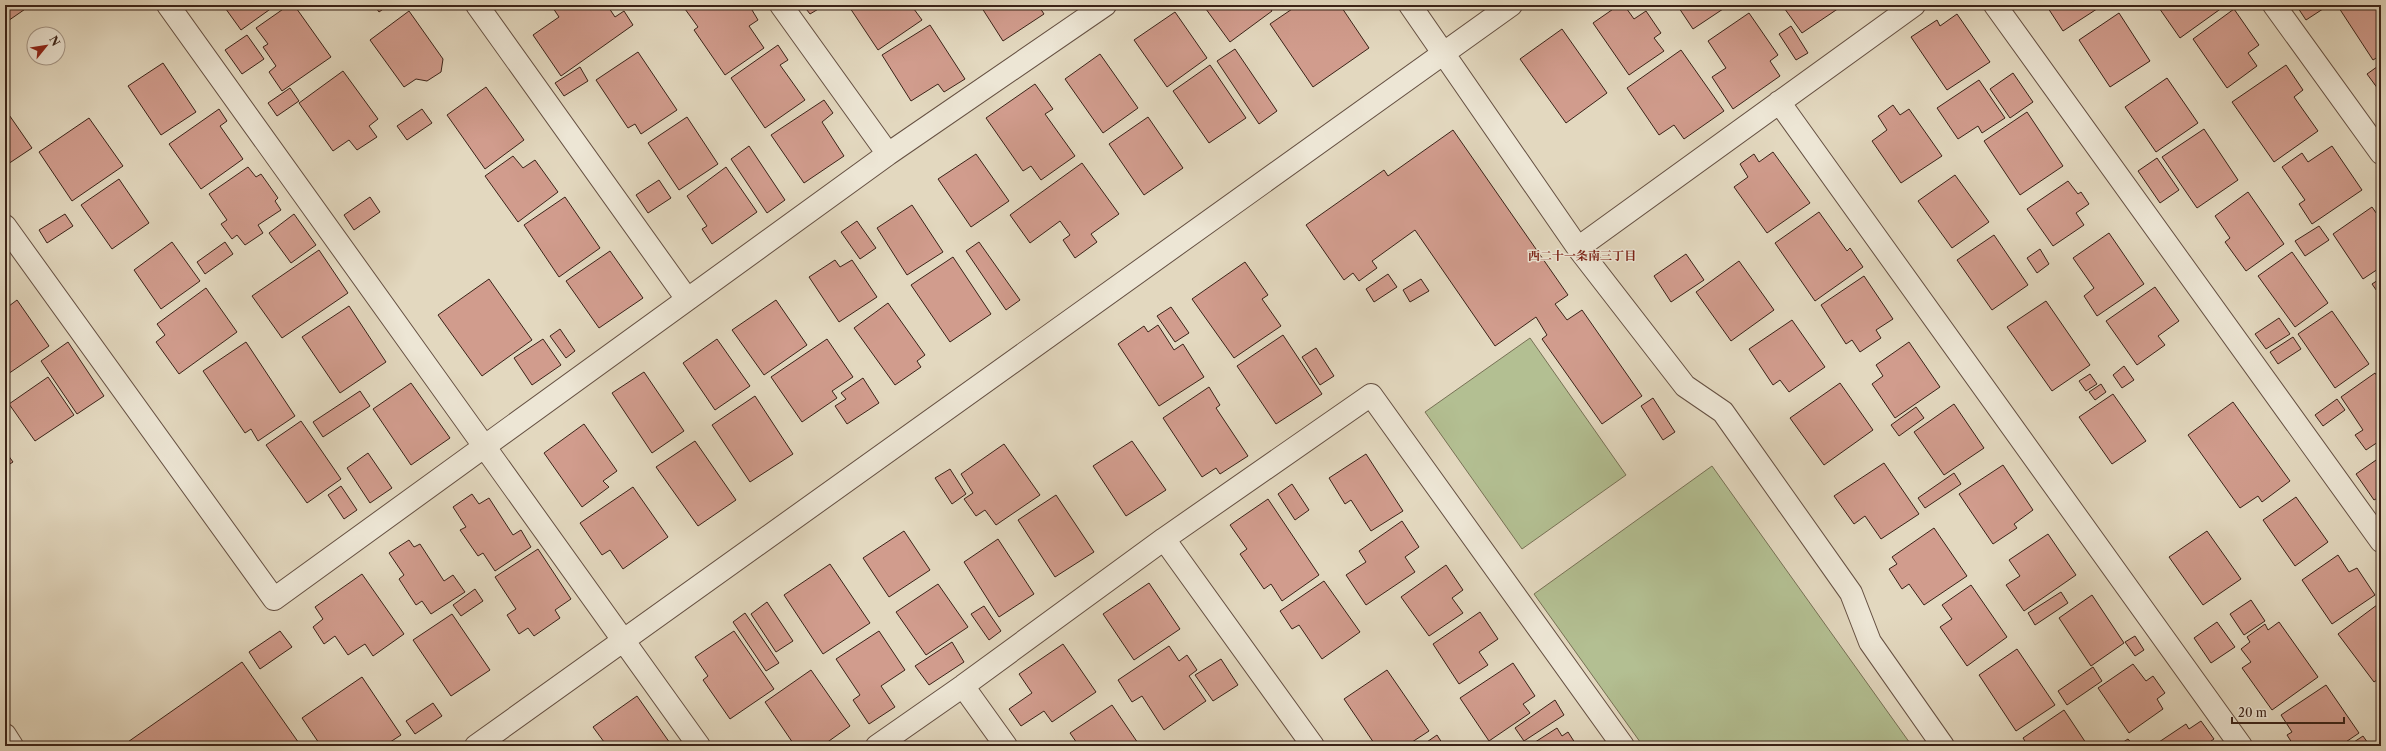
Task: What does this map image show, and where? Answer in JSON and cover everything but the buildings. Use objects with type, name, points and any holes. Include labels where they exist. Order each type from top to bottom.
[{"type":"street","points":[[168,5],[622,641],[699,746]]},
{"type":"street","points":[[477,5],[687,299]]},
{"type":"street","points":[[781,5],[888,154]]},
{"type":"street","points":[[1410,5],[1578,248],[1685,386],[1723,412],[1850,593],[1870,642],[1943,746]]},
{"type":"street","points":[[476,746],[1511,5]]},
{"type":"street","points":[[1578,248],[1914,5]]},
{"type":"street","points":[[1995,5],[2381,541]]},
{"type":"street","points":[[2274,5],[2381,153]]},
{"type":"street","points":[[5,226],[274,599],[888,154],[1096,8]]},
{"type":"street","points":[[1778,102],[2241,746]]},
{"type":"street","points":[[877,746],[963,686],[1164,539],[1371,395],[1623,746]]},
{"type":"street","points":[[1164,539],[1313,746]]},
{"type":"street","points":[[963,686],[1006,746]]},
{"type":"street","points":[[5,735],[12,746]]},
{"type":"green space","points":[[1530,338],[1626,475],[1522,549],[1425,412]]},
{"type":"green space","points":[[1712,466],[1912,746],[1643,746],[1534,594]]},
{"type":"district","name":"西二十一条南三丁目","points":[[1582,256]]}]
